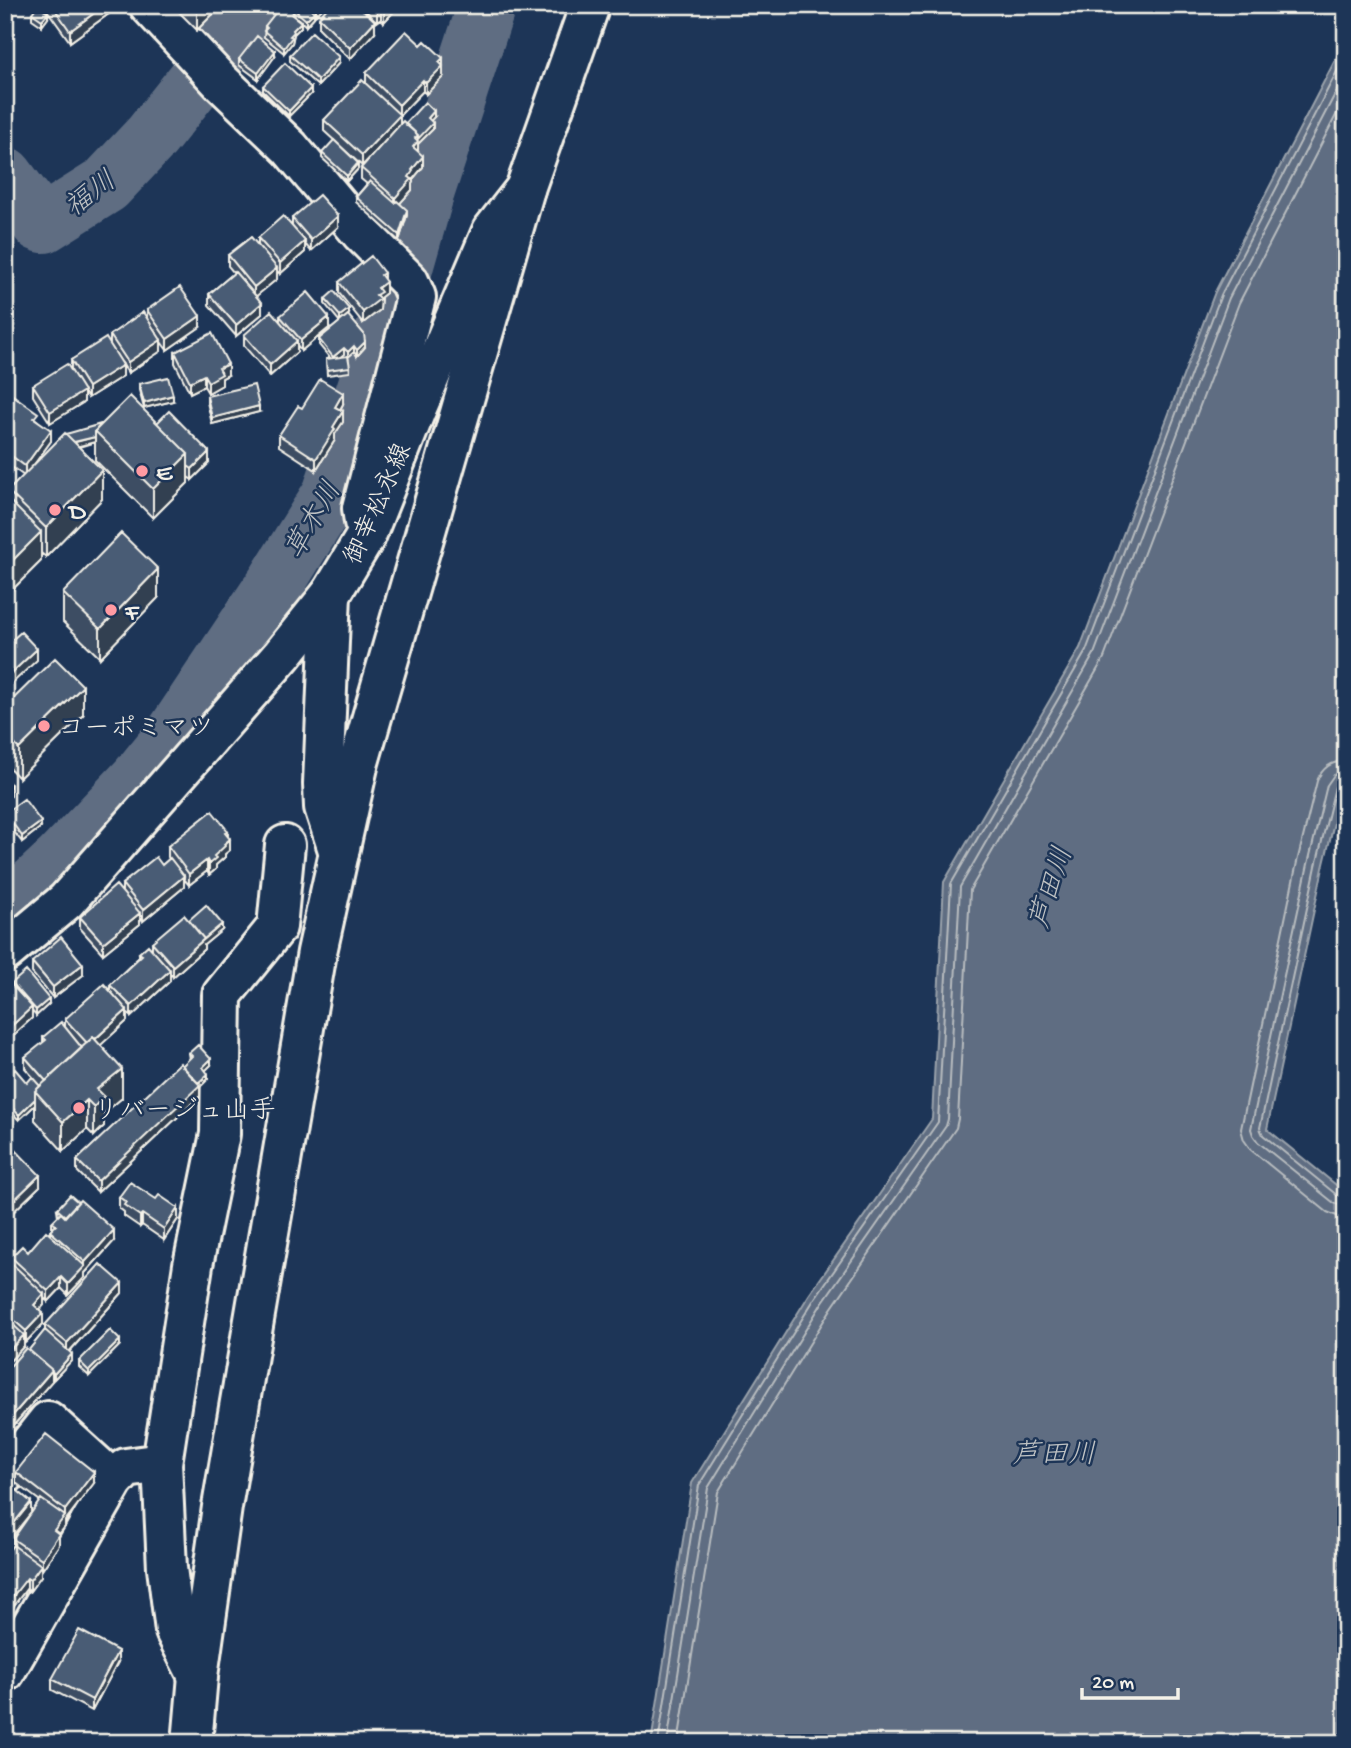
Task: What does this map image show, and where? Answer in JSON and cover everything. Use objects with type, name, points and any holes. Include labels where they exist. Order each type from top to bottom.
[{"type":"street","points":[[149,5],[220,81],[290,148],[361,233],[401,273],[416,297],[362,508],[366,536]]},
{"type":"street","name":"御幸松永線","points":[[5,952],[66,901],[282,654],[331,594],[366,536],[492,231],[525,189],[590,5]]},
{"type":"street","points":[[192,1743],[198,1676],[222,1507],[317,952],[359,762],[525,189]]},
{"type":"street","points":[[331,594],[323,784],[324,807],[339,853]]},
{"type":"street","points":[[198,1676],[175,1631],[167,1568],[162,1463],[193,1265],[220,1134],[222,995],[277,928],[285,845]]},
{"type":"street","points":[[5,1475],[48,1421],[114,1481]]},
{"type":"street","points":[[5,1672],[114,1481],[127,1468],[162,1463]]},
{"type":"water","name":"芦田川","points":[[1346,39],[1346,774],[1267,1129],[1346,1193],[1346,1743],[651,1743],[692,1483],[809,1295],[932,1119],[944,882],[1080,648],[1215,292]]},
{"type":"building","points":[[52,5],[105,5],[70,31]]},
{"type":"building","points":[[289,5],[307,5],[314,12],[306,20]]},
{"type":"building","points":[[330,5],[358,5],[375,21],[350,48],[319,17]]},
{"type":"building","points":[[371,5],[390,5],[384,11],[381,8],[377,11]]},
{"type":"building","points":[[37,6],[48,13],[42,20],[32,13]]},
{"type":"building","points":[[280,7],[284,10],[287,7],[301,22],[293,30],[290,36],[292,37],[284,48],[264,31]]},
{"type":"building","points":[[406,31],[421,45],[425,41],[443,58],[439,62],[443,66],[426,83],[423,80],[399,105],[366,73]]},
{"type":"building","points":[[312,32],[339,57],[318,80],[290,55]]},
{"type":"building","points":[[257,36],[275,51],[258,73],[239,59]]},
{"type":"building","points":[[285,63],[311,88],[289,111],[263,86]]},
{"type":"building","points":[[362,80],[400,115],[362,155],[324,120]]},
{"type":"building","points":[[425,102],[434,111],[428,118],[433,123],[418,139],[418,135],[405,124]]},
{"type":"building","points":[[403,121],[418,135],[415,138],[418,141],[413,147],[423,156],[412,170],[409,177],[412,179],[395,198],[361,168]]},
{"type":"building","points":[[334,140],[358,163],[347,176],[322,153]]},
{"type":"building","points":[[370,181],[407,210],[399,235],[356,197]]},
{"type":"building","points":[[319,195],[338,216],[311,240],[292,218]]},
{"type":"building","points":[[283,216],[305,241],[280,263],[258,238]]},
{"type":"building","points":[[251,237],[277,268],[254,287],[228,255]]},
{"type":"building","points":[[371,256],[384,273],[381,275],[386,282],[378,288],[381,292],[376,295],[380,299],[363,312],[339,282]]},
{"type":"building","points":[[235,272],[262,303],[236,325],[209,294]]},
{"type":"building","points":[[180,287],[200,316],[167,339],[147,310]]},
{"type":"building","points":[[334,291],[349,309],[340,316],[325,299]]},
{"type":"building","points":[[308,292],[329,317],[301,340],[280,316]]},
{"type":"building","points":[[271,311],[297,341],[270,365],[244,335]]},
{"type":"building","points":[[143,312],[161,340],[128,362],[110,335]]},
{"type":"building","points":[[348,315],[364,334],[365,342],[357,350],[354,346],[348,352],[344,348],[333,357],[319,339]]},
{"type":"building","points":[[212,333],[228,364],[219,368],[222,374],[208,382],[204,375],[190,382],[175,352]]},
{"type":"building","points":[[106,338],[123,365],[88,387],[71,360]]},
{"type":"building","points":[[348,356],[350,367],[327,370],[326,359]]},
{"type":"building","points":[[67,364],[84,391],[50,412],[33,385]]},
{"type":"building","points":[[168,377],[173,395],[144,403],[139,384]]},
{"type":"building","points":[[320,379],[343,393],[335,407],[343,411],[316,459],[279,435],[298,406],[302,408]]},
{"type":"building","points":[[254,385],[259,406],[212,418],[207,396]]},
{"type":"building","points":[[7,391],[38,413],[34,418],[51,430],[25,466],[5,451]]},
{"type":"building","points":[[130,396],[188,454],[153,489],[95,431]]},
{"type":"building","points":[[169,411],[209,452],[192,469],[188,466],[188,454],[157,423]]},
{"type":"building","points":[[101,424],[95,431],[95,437],[74,442],[66,434]]},
{"type":"building","points":[[65,433],[102,470],[46,528],[8,491]]},
{"type":"building","points":[[5,496],[41,532],[5,568]]},
{"type":"building","points":[[121,533],[158,569],[100,629],[63,593]]},
{"type":"building","points":[[21,632],[37,649],[5,679],[5,646]]},
{"type":"building","points":[[55,658],[83,686],[19,749],[5,734],[5,707]]},
{"type":"building","points":[[5,778],[11,785],[5,790]]},
{"type":"building","points":[[24,799],[41,822],[22,836],[5,813]]},
{"type":"building","points":[[212,811],[228,831],[225,833],[230,839],[209,864],[207,860],[189,874],[168,846]]},
{"type":"building","points":[[156,857],[162,865],[170,858],[184,876],[143,910],[122,884]]},
{"type":"building","points":[[116,885],[140,913],[103,943],[80,917]]},
{"type":"building","points":[[206,905],[222,924],[204,939],[189,920]]},
{"type":"building","points":[[184,915],[204,939],[173,966],[152,942]]},
{"type":"building","points":[[61,937],[83,964],[53,987],[32,962]]},
{"type":"building","points":[[148,945],[170,970],[131,1006],[110,985],[142,955],[139,953]]},
{"type":"building","points":[[26,971],[49,999],[36,1010],[12,983]]},
{"type":"building","points":[[9,982],[32,1007],[6,1031],[5,985]]},
{"type":"building","points":[[104,984],[127,1010],[87,1043],[65,1019]]},
{"type":"building","points":[[61,1022],[82,1048],[46,1081],[25,1057],[46,1040],[43,1037]]},
{"type":"building","points":[[93,1037],[122,1069],[97,1089],[104,1096],[94,1107],[87,1100],[63,1122],[35,1091]]},
{"type":"building","points":[[198,1045],[211,1059],[203,1067],[208,1074],[198,1083],[182,1066],[192,1056],[189,1053]]},
{"type":"building","points":[[180,1063],[200,1085],[98,1181],[77,1160]]},
{"type":"building","points":[[15,1069],[27,1083],[32,1077],[40,1086],[35,1091],[35,1099],[19,1115],[5,1100],[5,1078]]},
{"type":"building","points":[[5,1139],[40,1175],[7,1207],[5,1205]]},
{"type":"building","points":[[130,1182],[156,1199],[159,1195],[178,1208],[164,1229],[124,1205],[126,1202],[119,1197]]},
{"type":"building","points":[[70,1195],[78,1202],[65,1216],[57,1209]]},
{"type":"building","points":[[80,1200],[114,1230],[85,1262],[50,1231],[56,1225],[52,1222],[61,1213],[65,1217]]},
{"type":"building","points":[[46,1231],[85,1266],[68,1284],[61,1277],[48,1291],[11,1257],[22,1246],[28,1252]]},
{"type":"building","points":[[8,1260],[44,1294],[34,1305],[43,1313],[26,1331],[5,1312],[5,1263]]},
{"type":"building","points":[[100,1264],[122,1283],[67,1343],[45,1325]]},
{"type":"building","points":[[5,1317],[24,1335],[5,1355]]},
{"type":"building","points":[[45,1330],[72,1354],[54,1374],[29,1350]]},
{"type":"building","points":[[110,1330],[120,1340],[89,1371],[79,1361]]},
{"type":"building","points":[[26,1348],[52,1370],[7,1422],[5,1372]]},
{"type":"building","points":[[46,1434],[94,1472],[65,1510],[16,1472]]},
{"type":"building","points":[[7,1482],[31,1502],[6,1533],[5,1484]]},
{"type":"building","points":[[41,1499],[65,1516],[54,1530],[59,1534],[42,1559],[13,1539]]},
{"type":"building","points":[[13,1545],[41,1565],[5,1606],[5,1556]]},
{"type":"building","points":[[79,1630],[118,1651],[92,1700],[52,1679]]},
{"type":"waterway","name":"福川","points":[[218,53],[251,5]]},
{"type":"waterway","name":"草木川","points":[[5,913],[61,861],[138,780],[172,738],[277,581],[331,494],[487,5]]},
{"type":"waterway","name":"福川","points":[[5,176],[40,223],[44,224],[106,185],[152,136],[198,78]]},
{"type":"place","name":"E","points":[[142,471]]},
{"type":"place","name":"D","points":[[55,510]]},
{"type":"place","name":"F","points":[[111,610]]},
{"type":"place","name":"コーポミマツ","points":[[44,726]]},
{"type":"place","name":"リバージュ山手","points":[[79,1108]]}]
